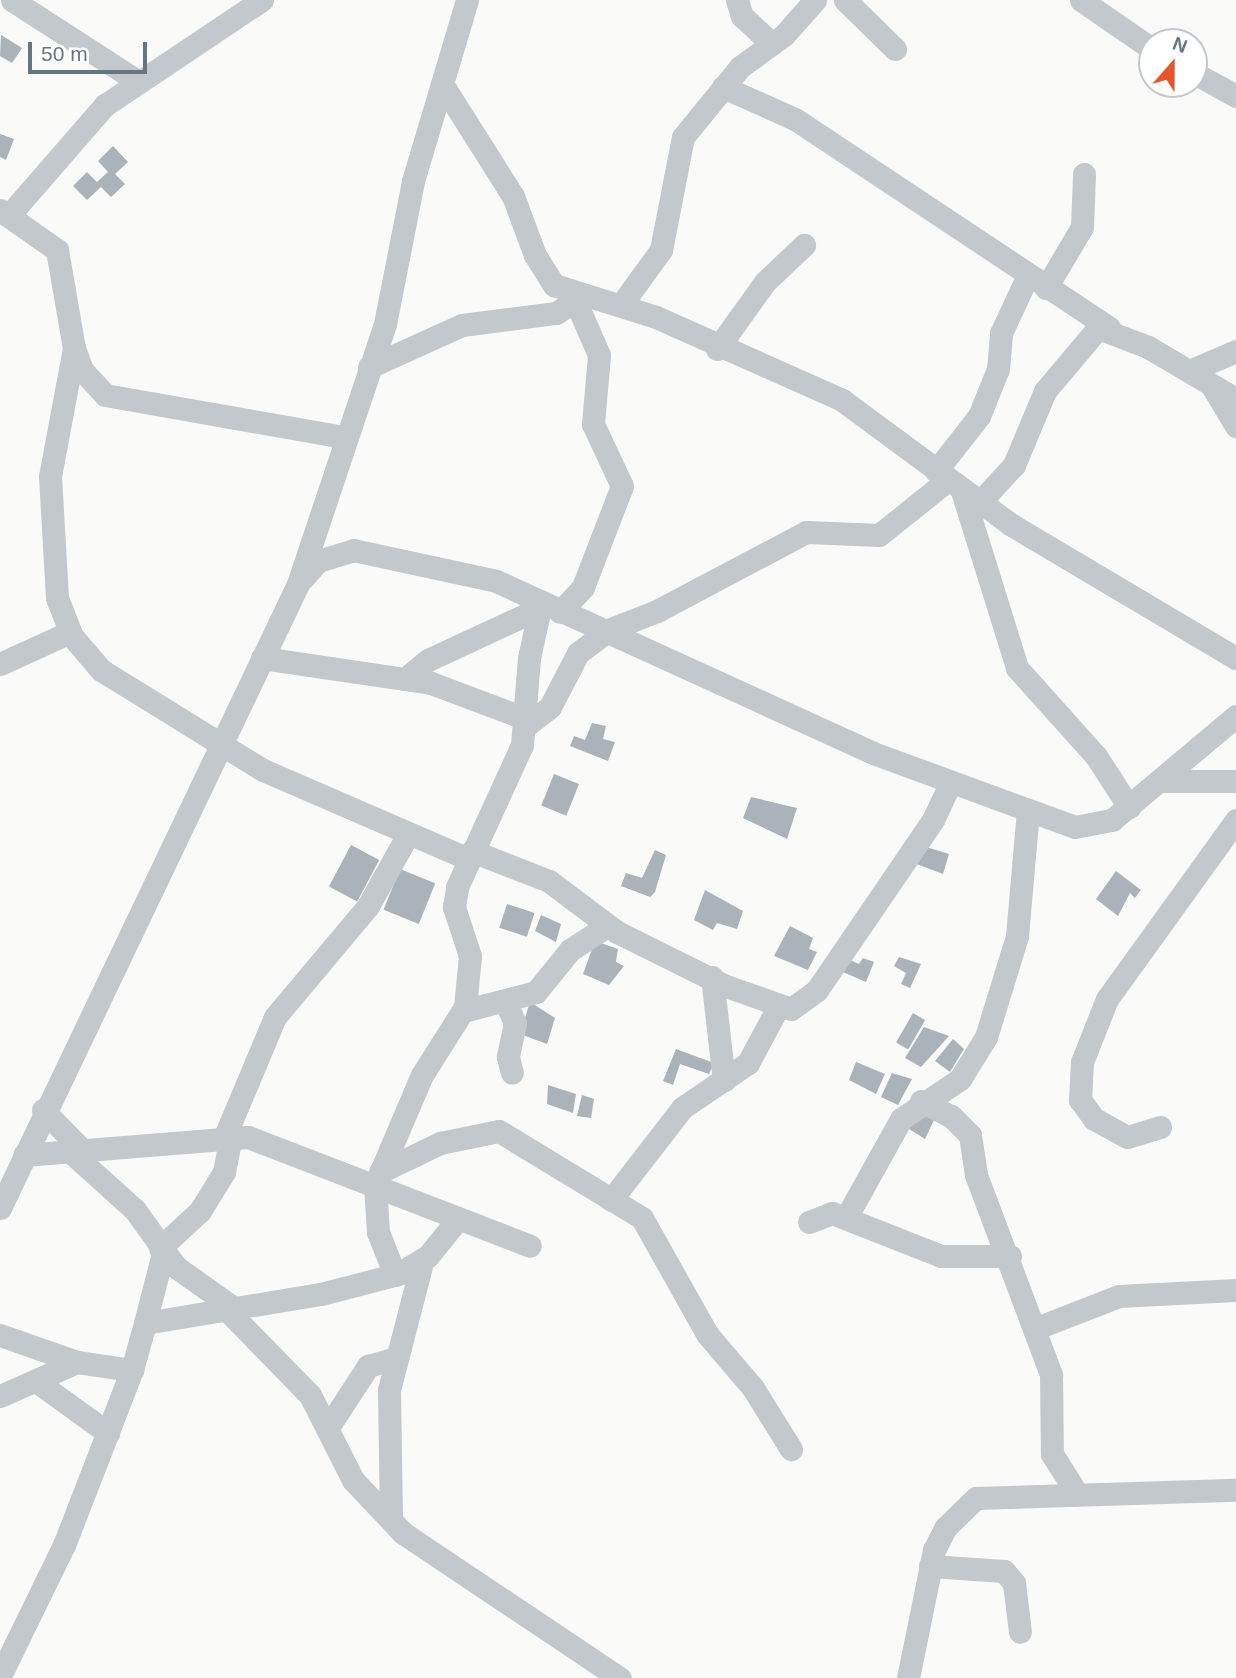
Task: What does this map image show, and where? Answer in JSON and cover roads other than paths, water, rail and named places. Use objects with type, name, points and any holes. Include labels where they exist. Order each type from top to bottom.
[{"type":"street","points":[[12,0],[136,81]]},
{"type":"street","points":[[262,0],[136,81],[69,140],[5,211],[57,250],[74,348],[82,370],[114,401],[227,413],[305,435],[344,438]]},
{"type":"street","points":[[0,1206],[43,1110],[223,746],[298,584],[344,438],[385,324],[413,181],[444,87],[467,0]]},
{"type":"street","points":[[737,0],[742,16],[772,44]]},
{"type":"street","points":[[621,305],[661,250],[683,137],[723,87],[772,44],[814,0]]},
{"type":"street","points":[[845,0],[895,49]]},
{"type":"street","points":[[1081,0],[1138,39]]},
{"type":"street","points":[[1208,81],[1236,96]]},
{"type":"street","points":[[444,87],[513,196],[535,256],[554,285],[579,300],[621,305],[717,349],[842,400],[956,486],[1236,658]]},
{"type":"street","points":[[723,87],[795,119],[1109,328],[1236,399]]},
{"type":"street","points":[[1084,174],[1082,227],[1037,281],[1002,332],[998,369],[956,486],[1017,668],[1096,756],[1129,807]]},
{"type":"street","points":[[717,349],[765,282],[804,245]]},
{"type":"street","points":[[369,367],[461,325],[556,313],[579,300]]},
{"type":"street","points":[[405,679],[428,660],[547,608],[583,587],[622,486],[593,424],[599,355],[579,300]]},
{"type":"street","points":[[527,722],[550,707],[578,653],[604,632],[657,611],[806,532],[879,535],[956,486],[1014,465],[1036,406],[1055,376],[1087,335],[1109,328]]},
{"type":"street","points":[[74,348],[50,476],[57,598],[70,632],[101,670],[223,746],[407,836],[549,881],[607,926],[778,1007],[790,1009],[817,990],[933,820],[950,784]]},
{"type":"street","points":[[1189,371],[1236,351]]},
{"type":"street","points":[[1210,384],[1236,426]]},
{"type":"street","points":[[298,584],[318,561],[353,550],[496,581],[547,608],[950,784],[1028,811],[1091,828],[1129,807],[1164,781],[1236,716]]},
{"type":"street","points":[[395,1275],[378,1233],[378,1178],[422,1075],[463,1011],[470,956],[454,907],[471,855],[527,722],[528,657],[547,608]]},
{"type":"street","points":[[0,664],[70,632]]},
{"type":"street","points":[[262,658],[405,679],[480,697],[527,722]]},
{"type":"street","points":[[1164,781],[1236,781]]},
{"type":"street","points":[[847,1216],[901,1119],[920,1101],[960,1079],[992,1021],[1017,936],[1028,811]]},
{"type":"street","points":[[1160,1127],[1127,1137],[1109,1130],[1080,1100],[1077,1084],[1107,999],[1225,857],[1236,820]]},
{"type":"street","points":[[0,1676],[64,1545],[132,1370],[162,1250],[200,1210],[224,1172],[228,1135],[282,1006],[306,987],[337,937],[368,906],[407,836]]},
{"type":"street","points":[[463,1011],[506,1003],[546,986],[570,950],[607,926]]},
{"type":"street","points":[[712,977],[724,1080]]},
{"type":"street","points":[[506,1003],[515,1023],[508,1057],[512,1073]]},
{"type":"street","points":[[611,1200],[682,1108],[748,1063],[778,1007]]},
{"type":"street","points":[[920,1101],[966,1128],[975,1175],[1010,1256],[1053,1384],[1052,1454],[1076,1492]]},
{"type":"street","points":[[43,1110],[80,1155],[135,1210],[162,1250],[191,1280],[230,1309],[310,1395],[329,1426],[353,1480],[391,1519],[425,1551],[620,1678]]},
{"type":"street","points":[[378,1178],[440,1143],[499,1132],[611,1200],[654,1233],[680,1292],[791,1448]]},
{"type":"street","points":[[24,1155],[80,1155],[228,1135],[266,1140],[378,1178],[457,1220],[530,1246]]},
{"type":"street","points":[[809,1222],[831,1213],[847,1216],[941,1256],[1010,1256]]},
{"type":"street","points":[[145,1324],[395,1275],[423,1259],[457,1220]]},
{"type":"street","points":[[391,1519],[386,1424],[396,1358],[423,1259]]},
{"type":"street","points":[[1034,1329],[1119,1296],[1236,1290]]},
{"type":"street","points":[[0,1335],[77,1362],[132,1370]]},
{"type":"street","points":[[329,1426],[368,1366],[396,1358]]},
{"type":"street","points":[[0,1396],[77,1362]]},
{"type":"street","points":[[36,1381],[108,1433]]},
{"type":"street","points":[[908,1678],[930,1566],[945,1528],[976,1498],[1076,1492],[1236,1490]]},
{"type":"street","points":[[930,1566],[1004,1571],[1014,1583],[1020,1632]]}]
